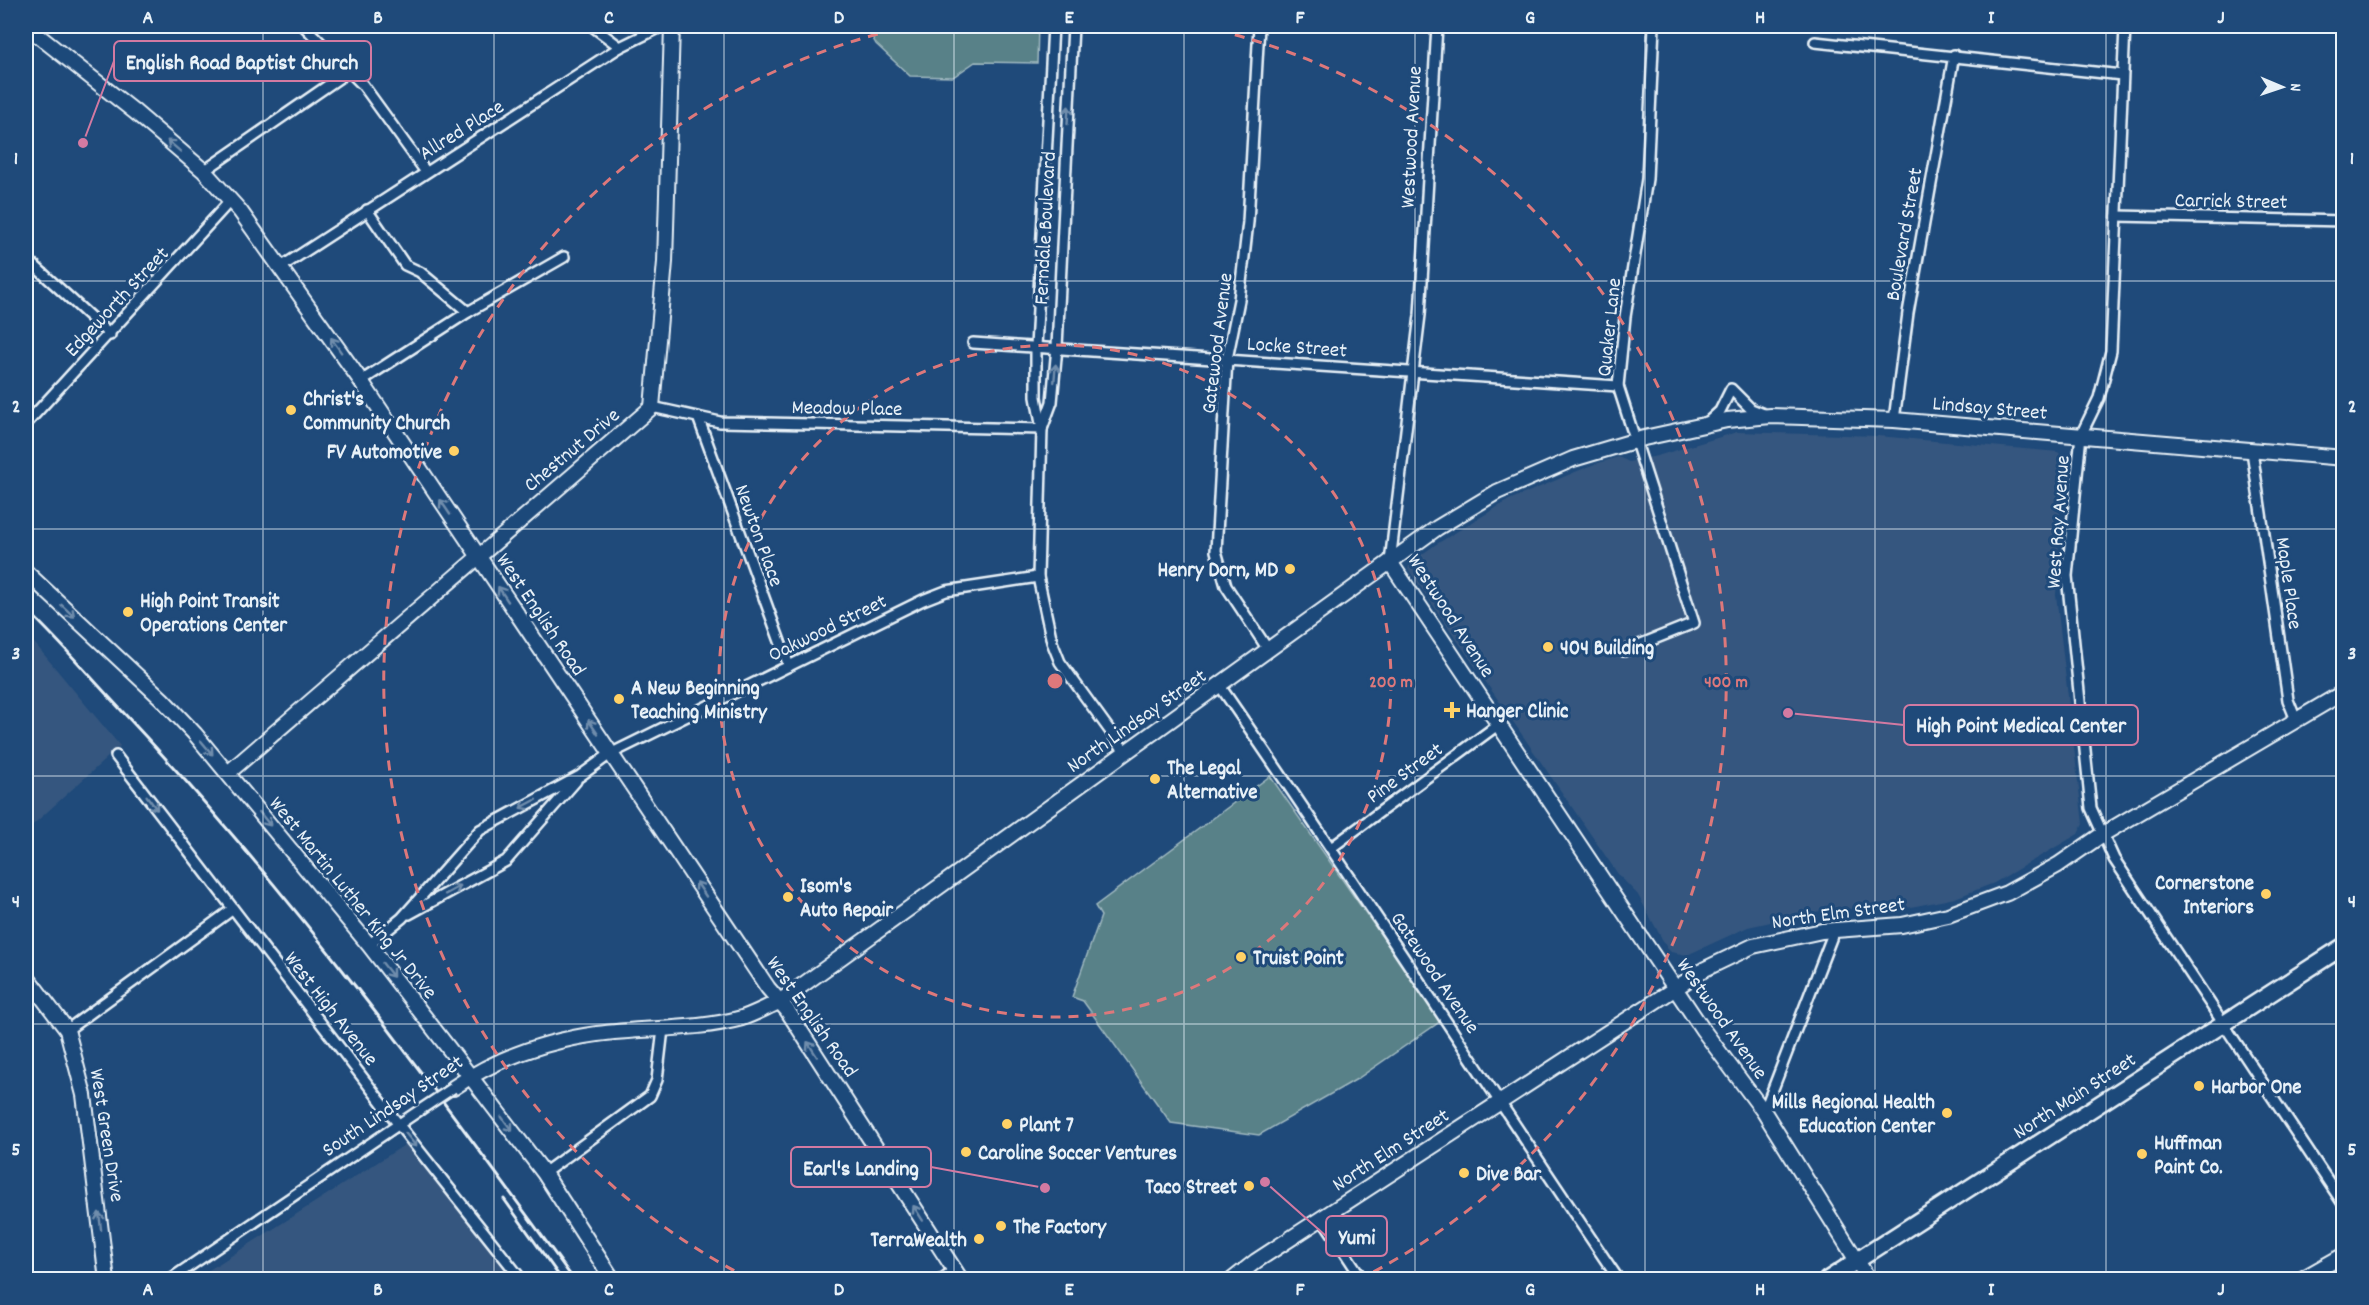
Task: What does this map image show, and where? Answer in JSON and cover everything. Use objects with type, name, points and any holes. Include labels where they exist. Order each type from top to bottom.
[{"type":"main road","name":"West English Road","points":[[26,26],[135,112],[204,171],[231,200],[361,381],[779,1002],[958,1274]]},
{"type":"main road","points":[[652,407],[665,262],[672,26]]},
{"type":"main road","name":"Chestnut Drive","points":[[228,773],[477,555],[652,407]]},
{"type":"main road","name":"Lindsay Street","points":[[1634,441],[1727,420],[1771,416],[1894,420],[2343,458]]},
{"type":"main road","name":"North Lindsay Street","points":[[663,1029],[707,1026],[743,1018],[779,1002],[1437,528],[1497,492],[1573,459],[1634,441]]},
{"type":"main road","name":"Westwood Avenue","points":[[1390,562],[1675,988],[1764,1113],[1869,1280]]},
{"type":"main road","name":"West Martin Luther King Jr Drive","points":[[26,572],[162,699],[228,773],[369,945],[470,1076],[543,1173],[613,1280]]},
{"type":"main road","name":"North Elm Street","points":[[1232,1280],[1322,1218],[1705,969],[1753,946],[1791,936],[1902,925],[1973,907],[2033,880],[2103,834],[2343,692]]},
{"type":"main road","name":"North Main Street","points":[[1827,1280],[2343,946]]},
{"type":"main road","name":"West Green Drive","points":[[26,976],[31,992],[67,1030],[84,1095],[107,1280]]},
{"type":"main road","name":"South Lindsay Street","points":[[453,1088],[470,1076],[512,1057],[562,1041],[612,1032],[663,1029]]},
{"type":"main road","points":[[2300,1280],[2343,1255]]},
{"type":"main road","points":[[2333,1280],[2343,1272]]},
{"type":"street","points":[[304,26],[350,71],[426,172]]},
{"type":"street","points":[[592,26],[620,47]]},
{"type":"street","name":"Allred Place","points":[[281,267],[620,47],[663,26]]},
{"type":"street","name":"Ferndale Boulevard","points":[[1053,26],[1036,346],[1036,398],[1042,429],[1038,577],[1052,642],[1060,662],[1126,753]]},
{"type":"street","name":"Ferndale Boulevard","points":[[1042,429],[1052,402],[1057,347],[1073,26]]},
{"type":"street","name":"Gatewood Avenue","points":[[1259,26],[1248,222],[1239,300],[1227,359],[1217,559],[1226,586],[1269,651]]},
{"type":"street","name":"Westwood Avenue","points":[[1390,562],[1420,315],[1437,26]]},
{"type":"street","name":"Quaker Lane","points":[[1624,651],[1694,623],[1618,386],[1647,179],[1654,26]]},
{"type":"street","name":"West Ray Avenue","points":[[2125,26],[2111,351],[2098,399],[2081,435],[2067,576],[2091,808],[2114,859],[2221,1024],[2343,1205]]},
{"type":"street","points":[[1815,42],[2122,75]]},
{"type":"street","name":"Boulevard Street","points":[[1894,420],[1908,313],[1954,56]]},
{"type":"street","points":[[204,171],[350,71]]},
{"type":"street","name":"Edgeworth Street","points":[[26,424],[110,335],[231,200]]},
{"type":"street","points":[[367,210],[405,266],[420,272],[468,312]]},
{"type":"street","name":"Carrick Street","points":[[2117,216],[2343,221]]},
{"type":"street","points":[[361,381],[468,312],[564,257]]},
{"type":"street","points":[[26,258],[110,335]]},
{"type":"street","name":"Locke Street","points":[[973,344],[1057,347],[1618,386]]},
{"type":"street","points":[[1700,426],[1713,420],[1731,389],[1751,409],[1771,416]]},
{"type":"street","name":"Meadow Place","points":[[652,407],[720,422],[1042,429]]},
{"type":"street","name":"Newton Place","points":[[698,417],[789,666]]},
{"type":"street","name":"Maple Place","points":[[2252,450],[2288,700],[2296,720]]},
{"type":"street","name":"Oakwood Street","points":[[369,945],[402,918],[480,830],[580,777],[610,754],[946,591],[1038,577]]},
{"type":"street","name":"Gatewood Avenue","points":[[1220,686],[1436,1004],[1499,1103],[1618,1280]]},
{"type":"street","name":"Pine Street","points":[[1331,848],[1499,724]]},
{"type":"street","name":"West High Avenue","points":[[116,756],[399,1125],[522,1280]]},
{"type":"street","name":"Oakwood Street","points":[[402,918],[506,861],[580,777]]},
{"type":"street","points":[[67,1030],[233,909]]},
{"type":"street","points":[[1764,1113],[1834,931]]},
{"type":"street","points":[[543,1173],[650,1096],[657,1080],[663,1029]]},
{"type":"street","name":"South Lindsay Street","points":[[169,1280],[453,1088]]},
{"type":"street","points":[[1322,1218],[1363,1280]]},
{"type":"street","points":[[940,1280],[958,1274]]},
{"type":"shaded area","points":[[1737,432],[1878,436],[2058,452],[2063,458],[2056,595],[2083,824],[2078,834],[1994,883],[1955,898],[1906,908],[1831,909],[1748,927],[1687,955],[1671,952],[1667,948],[1638,895],[1618,874],[1408,569],[1410,563],[1435,545],[1509,500],[1592,465],[1618,457],[1629,462],[1657,456]]},
{"type":"shaded area","points":[[26,633],[120,746],[26,831]]},
{"type":"shaded area","points":[[406,1144],[515,1279],[195,1279]]},
{"type":"green space","points":[[866,26],[1038,26],[1037,63],[975,62],[953,77],[910,76],[876,44]]},
{"type":"green space","name":"Truist Point","points":[[1270,776],[1441,1021],[1357,1079],[1259,1135],[1171,1123],[1083,1001],[1072,997],[1101,916],[1095,906]]},
{"type":"railway","points":[[26,609],[63,646],[243,847],[357,988],[574,1280]]},
{"type":"railway","points":[[504,1199],[562,1280]]},
{"type":"place","name":"English Road Baptist Church","points":[[83,143]]},
{"type":"place","name":"Christ's Community Church","points":[[291,410]]},
{"type":"place","name":"FV Automotive","points":[[454,451]]},
{"type":"place","name":"Henry Dorn, MD","points":[[1290,569]]},
{"type":"place","name":"High Point Transit Operations Center","points":[[128,612]]},
{"type":"place","name":"404 Building","points":[[1548,647]]},
{"type":"place","name":"A New Beginning Teaching Ministry","points":[[619,699]]},
{"type":"place","name":"Hanger Clinic","points":[[1452,710]]},
{"type":"place","name":"High Point Medical Center","points":[[1788,713]]},
{"type":"place","name":"The Legal Alternative","points":[[1155,779]]},
{"type":"place","name":"Cornerstone Interiors","points":[[2266,894]]},
{"type":"place","name":"Isom's Auto Repair","points":[[788,897]]},
{"type":"place","name":"Truist Point","points":[[1241,957]]},
{"type":"place","name":"Harbor One","points":[[2199,1086]]},
{"type":"place","name":"Mills Regional Health Education Center","points":[[1947,1113]]},
{"type":"place","name":"Plant 7","points":[[1007,1124]]},
{"type":"place","name":"Caroline Soccer Ventures","points":[[966,1152]]},
{"type":"place","name":"Huffman Paint Co.","points":[[2142,1154]]},
{"type":"place","name":"Dive Bar","points":[[1464,1173]]},
{"type":"place","name":"Yumi","points":[[1265,1182]]},
{"type":"place","name":"Taco Street","points":[[1249,1186]]},
{"type":"place","name":"Earl's Landing","points":[[1045,1188]]},
{"type":"place","name":"The Factory","points":[[1001,1226]]},
{"type":"place","name":"TerraWealth","points":[[979,1239]]}]
